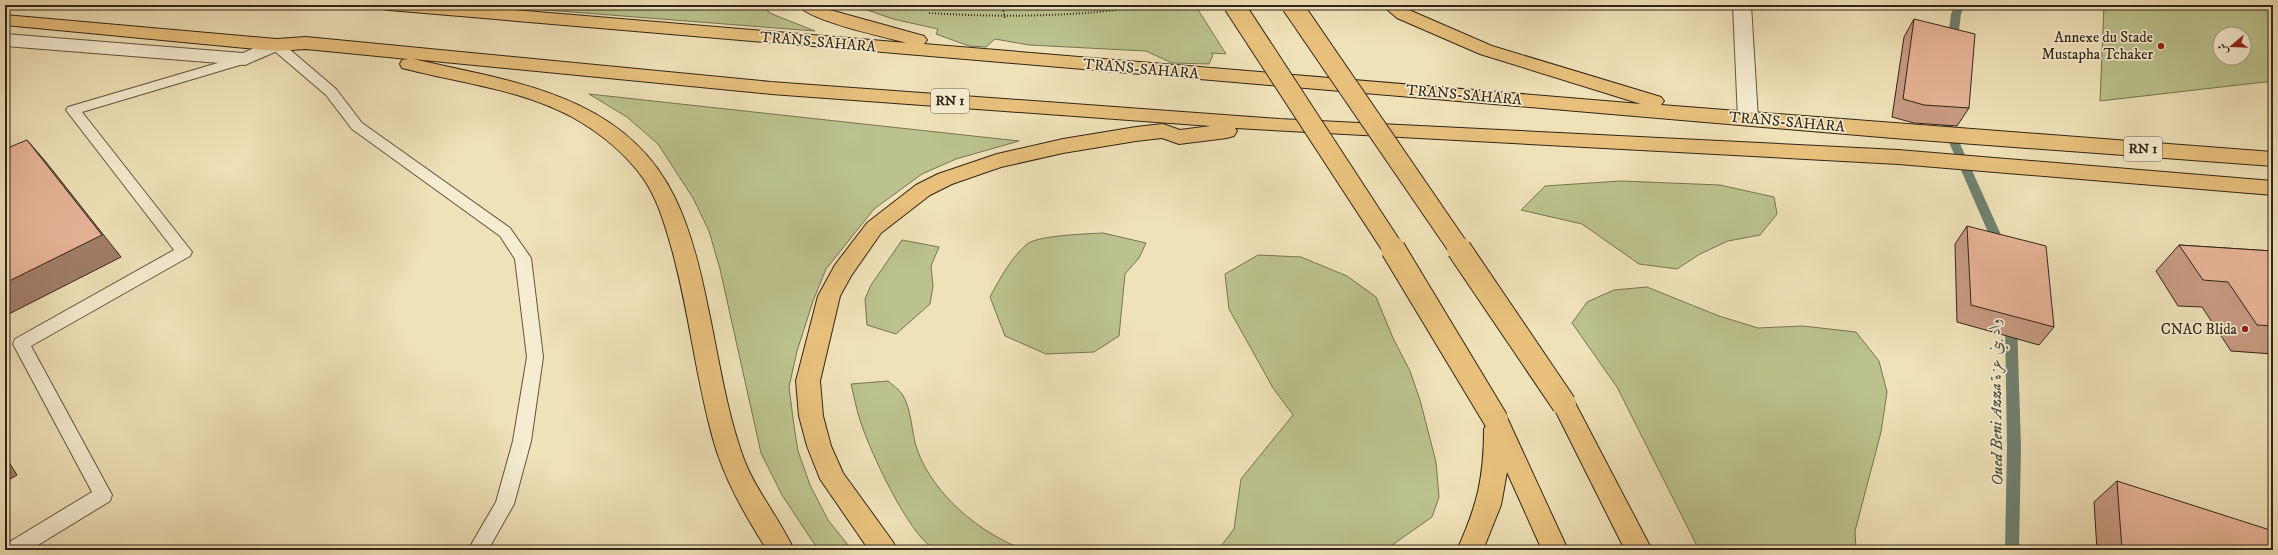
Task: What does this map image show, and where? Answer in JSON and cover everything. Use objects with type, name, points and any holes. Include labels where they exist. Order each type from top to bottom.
[{"type":"highway","name":"TRANS-SAHARA","points":[[389,5],[1893,131],[2012,138],[2273,159]]},
{"type":"highway","points":[[806,5],[824,14],[969,54]]},
{"type":"highway","points":[[1234,5],[1382,230],[1496,420],[1555,550]]},
{"type":"highway","points":[[1292,5],[1403,165],[1564,404],[1639,550]]},
{"type":"highway","points":[[1391,5],[1403,14],[1486,50],[1700,115]]},
{"type":"highway","name":"RN 1","points":[[5,20],[276,45],[306,44],[771,88],[1279,125],[1898,157],[2273,188]]},
{"type":"highway","points":[[306,44],[504,85],[542,97],[578,112],[606,131],[636,156],[657,184],[671,212],[696,295],[724,438],[739,479],[781,550]]},
{"type":"highway","points":[[884,550],[833,479],[819,446],[811,416],[808,381],[829,296],[843,271],[874,228],[923,190],[945,179],[997,160],[1056,147],[1129,135],[1163,132],[1179,136],[1279,125]]},
{"type":"highway","points":[[1470,550],[1483,527],[1493,493],[1496,459],[1496,420]]},
{"type":"street","points":[[1742,5],[1748,119]]},
{"type":"street","points":[[5,40],[245,59],[276,45]]},
{"type":"lane","points":[[276,45],[331,92],[357,126],[505,232],[523,258],[535,357],[522,442],[505,504],[478,550]]},
{"type":"lane","points":[[13,550],[103,495],[21,344],[184,252],[73,110],[245,59]]},
{"type":"path","points":[[1002,5],[1005,18]]},
{"type":"path","points":[[925,13],[1005,18],[1088,14],[1117,10],[1114,5]]},
{"type":"green space","points":[[482,5],[759,5],[772,14],[815,31]]},
{"type":"green space","points":[[853,5],[1195,5],[1226,54],[1211,53],[1213,55],[1209,64],[1172,63],[1146,51],[1029,45],[995,39],[986,47],[969,46],[936,34],[938,29],[893,19]]},
{"type":"green space","name":"Annexe du Stade Mustapha Tchaker","points":[[2104,5],[2273,5],[2273,81],[2100,101]]},
{"type":"green space","points":[[589,94],[1019,141],[956,159],[922,174],[874,209],[826,269],[813,301],[797,351],[789,387],[798,451],[810,485],[828,520],[852,550],[821,550],[813,542],[782,495],[761,453],[720,269],[709,231],[693,198],[658,144],[627,117]]},
{"type":"green space","points":[[1621,181],[1720,185],[1774,197],[1777,214],[1760,235],[1728,241],[1700,254],[1677,269],[1639,264],[1582,224],[1521,210],[1545,186]]},
{"type":"green space","points":[[1103,233],[1146,243],[1139,258],[1125,274],[1119,336],[1094,352],[1046,354],[1005,336],[990,297],[1006,269],[1021,250],[1027,244],[1042,239]]},
{"type":"green space","points":[[902,240],[939,247],[931,266],[933,286],[930,304],[896,334],[867,325],[865,299],[871,285]]},
{"type":"green space","points":[[1258,255],[1301,257],[1347,276],[1376,297],[1393,338],[1410,371],[1420,400],[1436,462],[1439,497],[1432,517],[1385,550],[1218,550],[1234,529],[1241,479],[1293,415],[1273,388],[1229,309],[1225,274]]},
{"type":"green space","points":[[1647,287],[1719,316],[1758,328],[1803,326],[1856,332],[1879,361],[1887,392],[1881,432],[1855,531],[1856,550],[1699,550],[1617,387],[1572,323],[1587,302],[1614,290]]},
{"type":"green space","points":[[888,381],[901,392],[905,400],[910,414],[917,449],[924,466],[934,482],[960,511],[976,523],[1008,543],[1025,550],[962,551],[934,549],[913,527],[891,490],[872,450],[860,420],[851,384]]},
{"type":"building","points":[[1914,19],[1975,34],[1969,108],[1924,105],[1903,99]]},
{"type":"building","points":[[27,140],[102,235],[5,283],[5,149]]},
{"type":"building","points":[[1967,226],[2046,246],[2054,327],[1971,305]]},
{"type":"building","points":[[2179,245],[2273,251],[2273,326],[2257,325],[2228,282],[2203,280]]},
{"type":"building","points":[[2117,481],[2273,531],[2273,550],[2122,550]]},
{"type":"waterway","name":"Oued Beni Azza واد بني عزة","points":[[1952,45],[1956,14],[1960,5]]},
{"type":"waterway","name":"Oued Beni Azza واد بني عزة","points":[[1944,111],[1943,117],[2000,246]]},
{"type":"waterway","name":"Oued Beni Azza واد بني عزة","points":[[2011,321],[2014,447],[2012,550]]},
{"type":"place","name":"Annexe du Stade Mustapha Tchaker","points":[[2161,46]]},
{"type":"place","name":"CNAC Blida","points":[[2245,329]]}]
